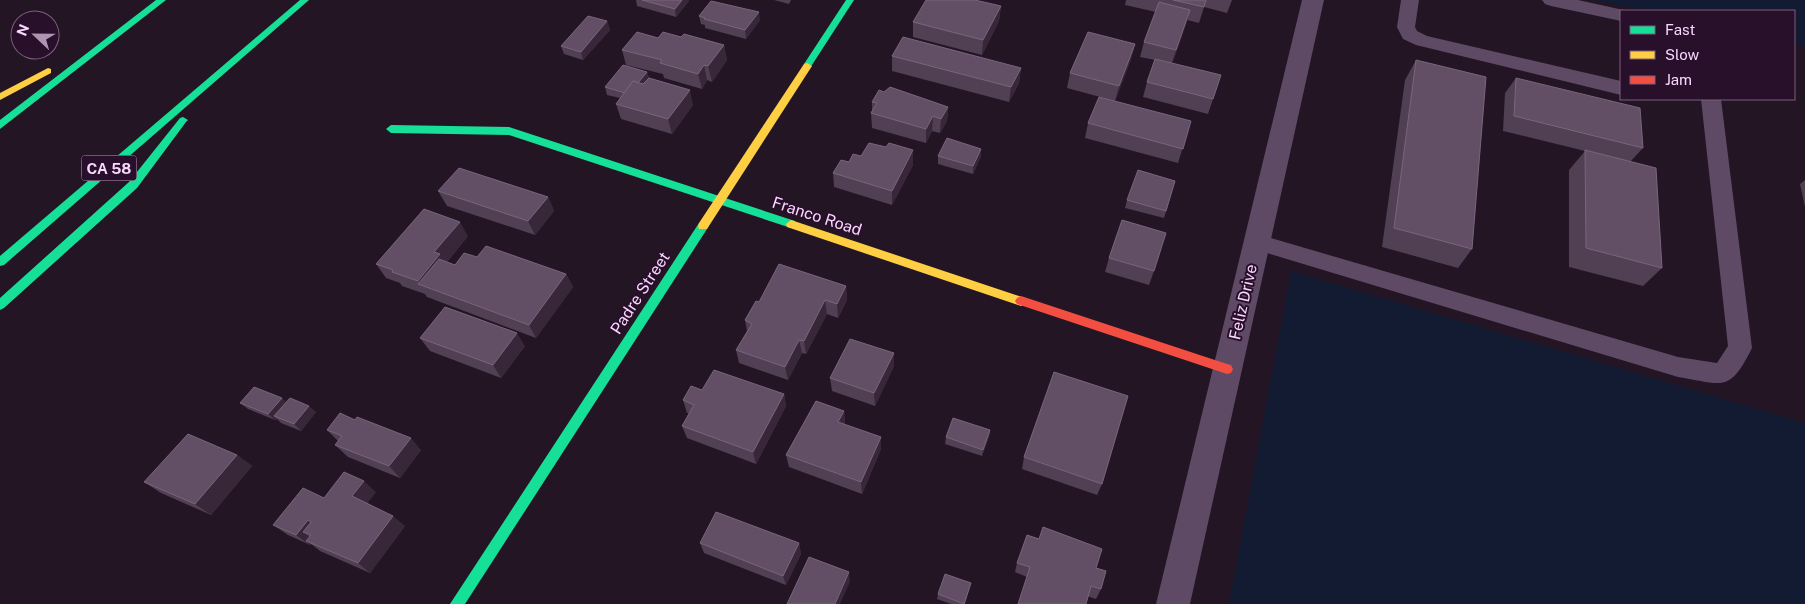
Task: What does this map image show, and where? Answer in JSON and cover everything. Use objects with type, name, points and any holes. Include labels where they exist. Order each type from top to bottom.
[{"type":"main road","points":[[0,125],[162,0]]},
{"type":"main road","name":"CA 58","points":[[0,262],[305,0]]},
{"type":"main road","name":"Padre Street","points":[[458,604],[850,0]]},
{"type":"main road","points":[[0,97],[126,28]]},
{"type":"main road","points":[[0,305],[132,185],[219,74]]},
{"type":"main road","name":"Franco Road","points":[[391,129],[509,130],[1227,369]]},
{"type":"street","name":"Feliz Drive","points":[[1173,604],[1313,0]]},
{"type":"lane","points":[[1410,0],[1406,27],[1409,35],[1422,41],[1620,88]]},
{"type":"lane","points":[[1551,0],[1620,15]]},
{"type":"lane","points":[[1257,242],[1678,367],[1723,374],[1740,348],[1711,100]]},
{"type":"shaded area","points":[[1595,0],[1805,0],[1805,47],[1795,44],[1795,10],[1641,10]]},
{"type":"shaded area","points":[[1291,271],[1805,423],[1805,604],[1229,604]]},
{"type":"building","points":[[642,0],[682,0],[675,9]]},
{"type":"building","points":[[926,0],[975,0],[1001,6],[983,40],[913,22]]},
{"type":"building","points":[[1173,0],[1206,0],[1204,7]]},
{"type":"building","points":[[711,1],[759,12],[745,30],[699,16]]},
{"type":"building","points":[[1159,2],[1190,10],[1176,50],[1144,42]]},
{"type":"building","points":[[588,16],[607,21],[581,52],[561,46]]},
{"type":"building","points":[[637,32],[658,38],[663,32],[681,37],[684,34],[724,45],[708,66],[704,65],[698,74],[660,63],[662,60],[622,50]]},
{"type":"building","points":[[1088,32],[1135,44],[1119,86],[1070,73]]},
{"type":"building","points":[[903,37],[1021,68],[1011,87],[892,56]]},
{"type":"building","points":[[1155,59],[1221,75],[1213,99],[1147,82]]},
{"type":"building","points":[[1416,60],[1486,77],[1472,249],[1394,228]]},
{"type":"building","points":[[623,65],[647,72],[638,83],[633,81],[625,93],[605,87]]},
{"type":"building","points":[[649,78],[690,90],[668,119],[616,104],[633,81],[643,84]]},
{"type":"building","points":[[1516,78],[1640,108],[1643,148],[1514,116]]},
{"type":"building","points":[[890,87],[948,107],[941,119],[933,116],[926,129],[871,113],[877,103],[872,102],[879,90],[884,92]]},
{"type":"building","points":[[1099,97],[1191,121],[1183,149],[1088,123]]},
{"type":"building","points":[[947,138],[981,149],[973,166],[938,156]]},
{"type":"building","points":[[869,143],[886,147],[889,143],[913,150],[892,191],[833,173],[841,160],[849,162],[853,154],[861,156]]},
{"type":"building","points":[[1585,150],[1656,168],[1662,268],[1586,248]]},
{"type":"building","points":[[459,168],[548,197],[528,221],[438,191]]},
{"type":"building","points":[[1138,170],[1175,181],[1166,211],[1127,200]]},
{"type":"building","points":[[424,209],[460,222],[434,252],[440,254],[418,281],[376,264]]},
{"type":"building","points":[[1122,220],[1166,233],[1154,271],[1109,258]]},
{"type":"building","points":[[486,246],[566,274],[529,325],[418,284],[439,259],[455,265],[464,253],[477,257]]},
{"type":"building","points":[[779,264],[846,286],[837,304],[825,300],[804,341],[799,340],[785,367],[736,350],[752,324],[745,320],[756,301],[759,302]]},
{"type":"building","points":[[445,307],[517,333],[493,365],[420,338]]},
{"type":"building","points":[[850,339],[894,353],[874,393],[830,378]]},
{"type":"building","points":[[714,370],[784,394],[753,452],[682,426],[694,405],[683,400],[691,386],[702,390]]},
{"type":"building","points":[[1054,372],[1128,396],[1102,484],[1024,457]]},
{"type":"building","points":[[254,387],[282,398],[268,414],[240,403]]},
{"type":"building","points":[[290,398],[309,406],[294,424],[274,416]]},
{"type":"building","points":[[816,401],[844,411],[838,422],[881,437],[861,482],[786,455]]},
{"type":"building","points":[[340,413],[355,420],[357,417],[411,438],[389,466],[335,445],[342,436],[327,430]]},
{"type":"building","points":[[953,418],[990,430],[983,450],[946,437]]},
{"type":"building","points":[[188,434],[237,455],[195,504],[144,482]]},
{"type":"building","points":[[344,472],[364,481],[352,496],[393,516],[358,563],[306,541],[311,535],[303,532],[311,522],[308,520],[296,535],[273,525],[303,488],[324,498]]},
{"type":"building","points":[[716,512],[799,543],[783,576],[700,543]]},
{"type":"building","points":[[1043,527],[1102,549],[1096,568],[1106,571],[1101,589],[1091,586],[1086,604],[1018,604],[1030,567],[1017,563],[1027,535],[1039,539]]},
{"type":"building","points":[[809,557],[849,572],[835,604],[787,604]]},
{"type":"building","points":[[945,574],[971,583],[964,604],[938,594]]},
{"type":"traffic: fast","points":[[0,125],[162,0]]},
{"type":"traffic: fast","points":[[0,262],[305,0]]},
{"type":"traffic: fast","points":[[807,66],[850,0]]},
{"type":"traffic: fast","points":[[0,305],[133,185],[183,120]]},
{"type":"traffic: fast","points":[[391,129],[509,131],[791,224]]},
{"type":"traffic: fast","points":[[457,604],[703,226]]},
{"type":"traffic: slow","points":[[703,226],[807,66]]},
{"type":"traffic: slow","points":[[0,97],[48,71]]},
{"type":"traffic: slow","points":[[791,224],[1021,301]]},
{"type":"traffic: jam","points":[[1021,301],[1227,369]]}]
